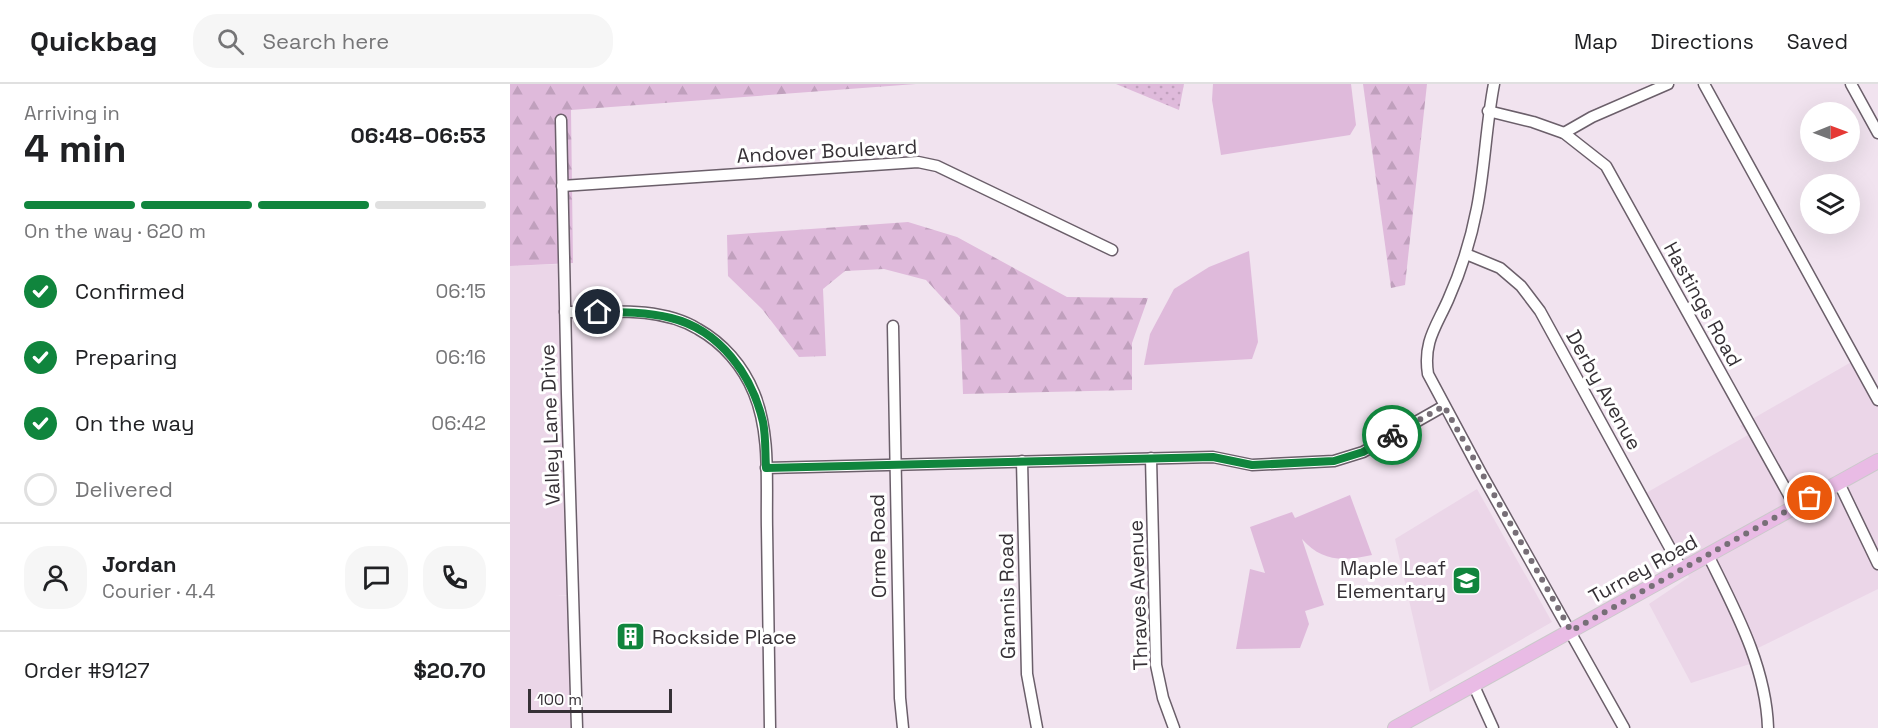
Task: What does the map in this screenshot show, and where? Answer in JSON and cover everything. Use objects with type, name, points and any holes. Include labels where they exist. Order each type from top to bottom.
[{"type":"main road","name":"Turney Road","points":[[1395,728],[1878,461]]},
{"type":"street","points":[[1494,84],[1488,111],[1478,206],[1466,254],[1448,300],[1431,332],[1425,358],[1428,374],[1624,728]]},
{"type":"street","points":[[1564,133],[1592,117],[1668,84]]},
{"type":"street","points":[[1704,84],[1878,400]]},
{"type":"street","points":[[1851,84],[1878,133]]},
{"type":"street","name":"Hastings Road","points":[[1488,111],[1533,122],[1564,133],[1606,166],[1795,506]]},
{"type":"street","name":"Valley Lane Drive","points":[[561,120],[577,728]]},
{"type":"street","name":"Andover Boulevard","points":[[562,186],[918,162],[937,166],[1112,250]]},
{"type":"street","name":"Derby Avenue","points":[[1466,254],[1500,268],[1521,286],[1540,311],[1682,570]]},
{"type":"street","points":[[565,312],[639,312],[672,318],[697,328],[720,344],[741,369],[754,393],[763,424],[766,468],[770,728]]},
{"type":"street","name":"Orme Road","points":[[893,327],[894,466],[900,698],[903,728]]},
{"type":"street","points":[[766,468],[1213,457],[1252,465],[1334,461],[1363,452],[1444,406]]},
{"type":"street","name":"Thraves Avenue","points":[[1151,458],[1156,665],[1163,698],[1174,728]]},
{"type":"street","name":"Grannis Road","points":[[1022,461],[1027,674],[1037,728]]},
{"type":"street","points":[[1839,483],[1878,564]]},
{"type":"street","points":[[1708,555],[1749,642],[1764,699],[1768,728]]},
{"type":"street","points":[[1474,686],[1493,728]]},
{"type":"shaded area","points":[[564,264],[574,595],[556,596],[578,596],[581,728],[510,728],[510,266]]},
{"type":"shaded area","points":[[1860,357],[1878,387],[1878,589],[1758,648],[1759,661],[1691,683],[1649,604],[1689,577],[1646,493],[1748,435],[1740,426]]},
{"type":"shaded area","name":"Maple Leaf Elementary","points":[[1477,489],[1552,622],[1430,692],[1395,539]]},
{"type":"green space","points":[[510,84],[916,84],[571,110],[573,263],[510,266]]},
{"type":"green space","points":[[1116,84],[1184,84],[1179,110]]},
{"type":"green space","points":[[1213,84],[1351,84],[1356,125],[1350,135],[1221,155],[1212,100]]},
{"type":"green space","points":[[1363,84],[1427,84],[1405,285],[1391,288]]},
{"type":"green space","points":[[908,222],[957,237],[1067,297],[1148,298],[1132,343],[1132,390],[963,394],[960,317],[926,280],[884,269],[845,271],[823,289],[826,356],[799,357],[762,309],[728,276],[727,235]]},
{"type":"green space","points":[[1249,251],[1258,342],[1252,359],[1144,365],[1150,334],[1174,289],[1209,267]]},
{"type":"green space","points":[[1350,495],[1372,555],[1342,559],[1325,556],[1302,539],[1324,605],[1305,611],[1309,624],[1300,648],[1236,649],[1250,569],[1265,573],[1250,527],[1292,512],[1295,518]]},
{"type":"way so far","points":[[1392,435],[1444,406],[1571,631],[1810,498]]},
{"type":"place","name":"Maple Leaf Elementary","points":[[1467,580]]},
{"type":"place","name":"Rockside Place","points":[[631,637]]},
{"type":"route","points":[[598,312],[639,312],[672,318],[697,328],[720,344],[741,369],[754,393],[763,424],[766,468],[1213,457],[1252,465],[1317,463],[1334,461],[1363,452],[1392,435]]}]
